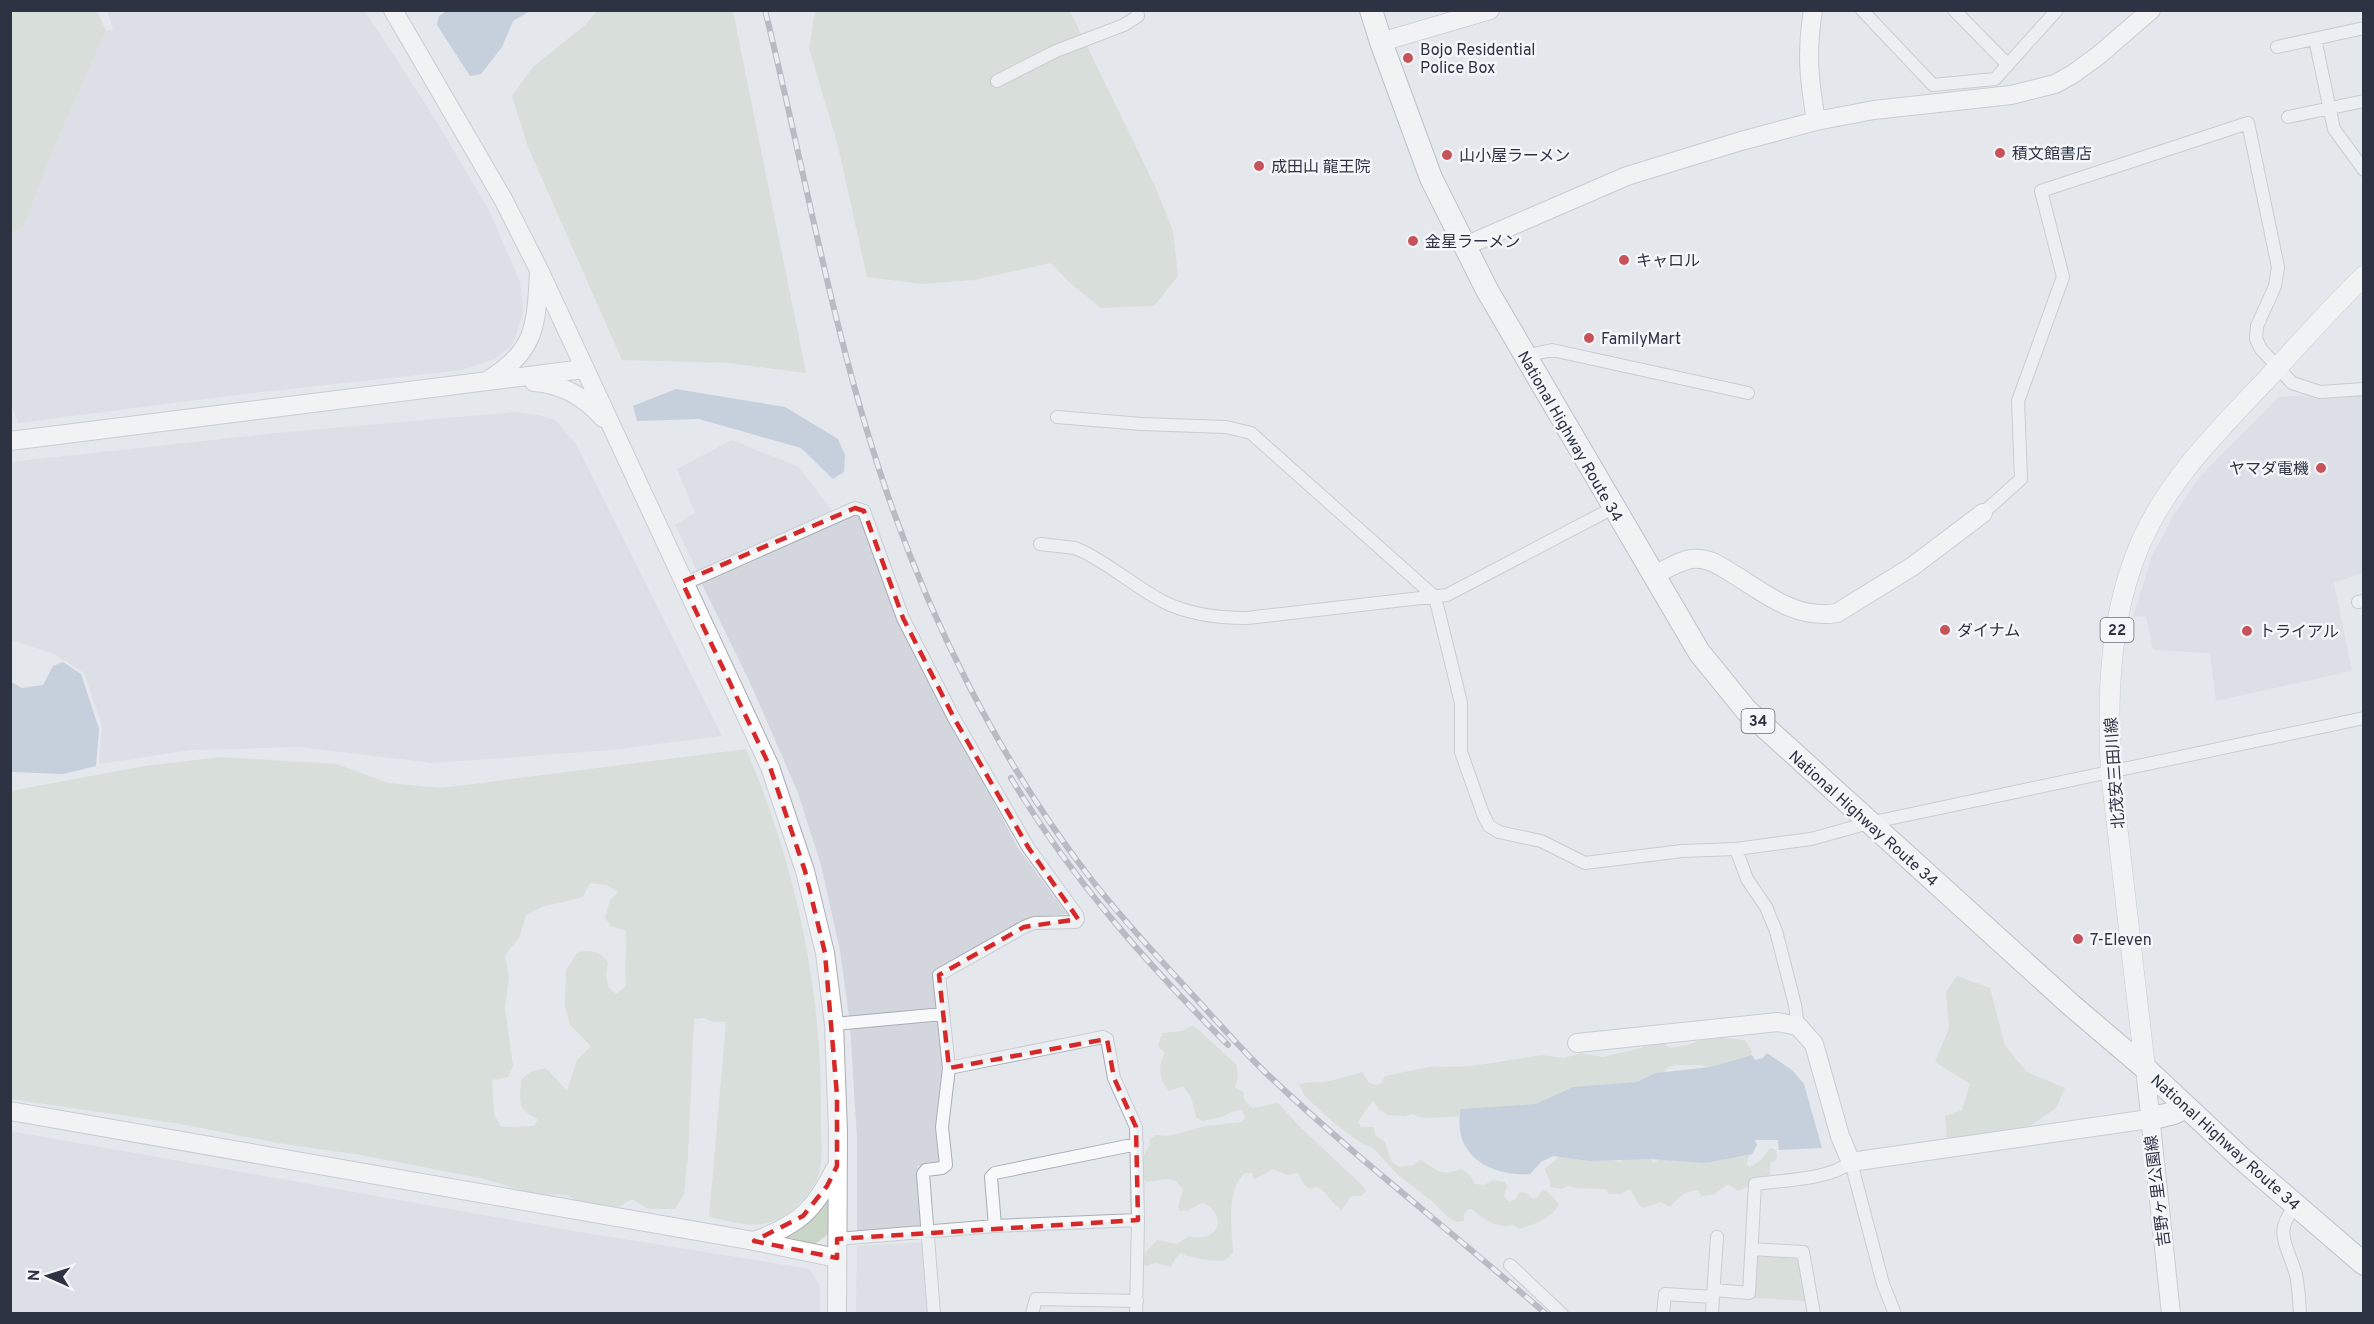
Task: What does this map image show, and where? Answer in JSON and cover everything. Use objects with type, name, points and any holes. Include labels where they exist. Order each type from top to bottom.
[{"type":"highway","name":"National Highway Route 34","points":[[1371,10],[1431,178],[1465,246],[1525,356],[1699,652],[1746,710],[2108,1038],[2145,1068],[2241,1158],[2364,1264]]},
{"type":"highway","points":[[2149,1119],[2174,1113],[2186,1107]]},
{"type":"main road","name":"北茂安三田川線","points":[[2145,1068],[2110,773],[2108,729],[2111,672],[2120,608],[2135,556],[2155,514],[2193,457],[2364,276]]},
{"type":"street","points":[[393,10],[503,199],[539,270],[682,582],[770,767],[805,871],[825,953],[834,1024],[837,1095],[837,1314]]},
{"type":"street","points":[[997,81],[1056,51],[1124,25],[1138,16],[1137,10]]},
{"type":"street","points":[[1381,42],[1452,16],[1490,10]]},
{"type":"street","points":[[1813,10],[1808,43],[1808,73],[1815,121]]},
{"type":"street","points":[[1862,10],[1934,85],[1995,79],[2051,12]]},
{"type":"street","points":[[1954,10],[2008,65]]},
{"type":"street","points":[[1465,246],[1627,176],[1741,141],[1815,121],[1874,110],[2011,95],[2055,84],[2099,55],[2151,10]]},
{"type":"street","points":[[2277,47],[2364,28]]},
{"type":"street","points":[[2315,39],[2334,129],[2364,170]]},
{"type":"street","points":[[2288,117],[2364,100]]},
{"type":"street","points":[[1653,576],[1689,559],[1710,560],[1792,609],[1808,614],[1836,613],[1856,603],[1913,566],[1983,513],[2021,479],[2018,401],[2063,277],[2041,191],[2248,123],[2278,267],[2275,286],[2257,326],[2256,339],[2261,349],[2279,366],[2292,383],[2320,392],[2364,388]]},
{"type":"street","points":[[486,382],[507,369],[528,341],[535,325],[539,270]]},
{"type":"street","points":[[1525,356],[1552,350],[1748,393]]},
{"type":"street","points":[[11,441],[584,369]]},
{"type":"street","points":[[505,380],[550,384],[574,394],[596,410],[611,429]]},
{"type":"street","points":[[1057,417],[1142,424],[1226,427],[1251,433],[1435,597],[1461,703],[1461,752],[1489,826],[1499,832],[1541,841],[1585,863],[1682,851],[1736,849],[1811,838],[1869,823],[2364,718]]},
{"type":"street","points":[[682,582],[694,579],[855,508],[864,511],[903,618],[954,718],[1028,847],[1078,919],[1076,922],[1034,923],[1024,927],[939,975],[949,1068],[942,1127],[946,1165],[942,1168],[926,1170],[923,1174],[934,1314]]},
{"type":"street","points":[[1040,544],[1075,548],[1084,552],[1166,603],[1222,618],[1247,618],[1435,597],[1458,590],[1613,508]]},
{"type":"street","points":[[1736,849],[1747,879],[1766,907],[1776,931],[1798,1026],[1814,1044],[1840,1136],[1851,1162],[1883,1284],[1895,1314]]},
{"type":"street","points":[[834,1024],[943,1014]]},
{"type":"street","points":[[1577,1043],[1778,1022],[1798,1026]]},
{"type":"street","points":[[949,1068],[1103,1036],[1107,1039],[1114,1078],[1136,1127],[1137,1307],[1036,1299],[1032,1314]]},
{"type":"street","name":"吉野ヶ里公園線","points":[[2145,1068],[2171,1314]]},
{"type":"street","points":[[10,1111],[754,1241],[837,1258]]},
{"type":"street","points":[[1663,1314],[1665,1294],[1749,1293],[1755,1184],[1805,1178],[1842,1170],[1851,1162],[2149,1119]]},
{"type":"street","points":[[995,1226],[992,1177],[996,1173],[1137,1144]]},
{"type":"street","points":[[754,1241],[782,1231],[803,1216],[817,1201],[837,1166]]},
{"type":"street","points":[[2296,1205],[2284,1222],[2282,1232],[2298,1286],[2300,1314]]},
{"type":"street","points":[[837,1239],[995,1226],[1138,1220]]},
{"type":"street","points":[[1712,1314],[1717,1237]]},
{"type":"street","points":[[1752,1249],[1803,1251],[1814,1314]]},
{"type":"street","points":[[1510,1265],[1562,1314]]},
{"type":"highlighted area","points":[[855,508],[864,511],[903,618],[954,718],[1028,847],[1078,919],[1024,927],[939,975],[949,1068],[1107,1039],[1114,1078],[1136,1127],[1138,1220],[837,1239],[837,1258],[754,1241],[803,1216],[827,1186],[837,1166],[837,1095],[825,953],[805,871],[770,767],[682,582]]},
{"type":"shaded area","points":[[107,11],[365,11],[435,119],[489,210],[520,282],[523,312],[513,344],[495,359],[462,370],[237,395],[18,423],[11,403],[11,233],[24,226],[56,143],[106,31],[113,29]]},
{"type":"shaded area","points":[[2363,393],[2363,573],[2334,583],[2352,671],[2216,701],[2210,653],[2153,650],[2146,616],[2133,617],[2152,556],[2173,516],[2200,477],[2278,397]]},
{"type":"shaded area","points":[[515,412],[555,420],[576,444],[722,736],[611,750],[433,763],[299,747],[191,750],[99,764],[102,725],[84,673],[54,654],[11,640],[11,462],[276,433]]},
{"type":"shaded area","points":[[732,440],[799,467],[832,511],[697,571],[675,525],[695,513],[677,469]]},
{"type":"shaded area","points":[[858,513],[900,624],[1018,848],[1067,914],[1032,917],[933,973],[937,1008],[849,1017],[840,951],[821,865],[798,793],[752,687],[701,582]]},
{"type":"shaded area","points":[[939,1018],[945,1065],[940,1164],[918,1166],[922,1228],[857,1233],[857,1139],[850,1026]]},
{"type":"shaded area","points":[[10,1131],[574,1231],[810,1269],[820,1286],[820,1313],[11,1313]]},
{"type":"shaded area","points":[[925,1242],[929,1313],[856,1314],[857,1246]]},
{"type":"green space","points":[[11,10],[97,11],[106,31],[56,143],[24,226],[11,233]]},
{"type":"green space","points":[[597,11],[733,11],[806,373],[729,363],[622,360],[528,147],[512,96],[533,67],[585,25]]},
{"type":"green space","points":[[815,11],[1070,11],[1155,186],[1173,231],[1178,276],[1154,306],[1101,308],[1070,283],[1051,263],[974,280],[922,284],[867,277],[838,146],[809,48]]},
{"type":"green space","points":[[746,749],[764,793],[792,884],[803,930],[817,1025],[821,1166],[813,1187],[795,1208],[779,1219],[756,1225],[709,1217],[726,1022],[714,1022],[704,1018],[694,1019],[688,1156],[684,1194],[675,1209],[648,1209],[632,1199],[619,1207],[577,1201],[567,1195],[536,1194],[480,1178],[361,1155],[278,1143],[175,1123],[11,1099],[10,791],[145,766],[221,757],[336,764],[389,783],[441,788]],"holes":[[[590,883],[606,885],[618,892],[610,900],[605,918],[611,926],[626,931],[626,986],[616,994],[608,987],[606,974],[608,962],[594,952],[577,953],[566,970],[565,1006],[570,1025],[591,1046],[577,1060],[567,1091],[546,1068],[530,1072],[521,1080],[521,1104],[526,1112],[538,1119],[534,1126],[501,1127],[494,1114],[492,1080],[508,1077],[513,1065],[505,1008],[509,977],[505,955],[519,938],[526,915],[542,907],[583,897]]]},
{"type":"green space","points":[[1957,976],[1990,988],[2005,1046],[2027,1072],[2065,1088],[2056,1108],[2024,1130],[1947,1138],[1945,1116],[1962,1110],[1970,1084],[1935,1062],[1949,1028],[1946,992]]},
{"type":"green space","points":[[1193,1025],[1236,1064],[1238,1075],[1235,1088],[1243,1092],[1245,1101],[1253,1108],[1278,1103],[1366,1191],[1361,1196],[1351,1196],[1342,1210],[1321,1189],[1317,1187],[1310,1189],[1304,1185],[1298,1173],[1288,1175],[1273,1169],[1254,1180],[1252,1173],[1245,1173],[1239,1180],[1232,1200],[1233,1253],[1230,1256],[1225,1260],[1217,1261],[1181,1253],[1171,1267],[1155,1263],[1147,1266],[1143,1264],[1143,1255],[1157,1240],[1177,1244],[1190,1236],[1199,1238],[1206,1236],[1212,1233],[1218,1222],[1212,1209],[1203,1202],[1189,1210],[1180,1211],[1178,1206],[1183,1190],[1176,1181],[1168,1179],[1146,1182],[1141,1168],[1150,1145],[1149,1140],[1156,1135],[1168,1136],[1206,1126],[1242,1122],[1245,1117],[1242,1110],[1238,1110],[1203,1121],[1196,1117],[1191,1097],[1183,1086],[1169,1091],[1163,1082],[1160,1068],[1165,1053],[1158,1046],[1162,1033],[1182,1031]]},
{"type":"green space","points":[[1714,1037],[1745,1040],[1752,1051],[1749,1061],[1715,1070],[1701,1065],[1675,1065],[1669,1067],[1660,1076],[1577,1099],[1464,1116],[1424,1118],[1411,1114],[1388,1115],[1378,1109],[1372,1101],[1358,1122],[1361,1127],[1374,1127],[1375,1135],[1385,1142],[1391,1161],[1399,1167],[1413,1165],[1421,1160],[1440,1172],[1462,1169],[1470,1175],[1475,1184],[1484,1185],[1493,1180],[1505,1182],[1507,1186],[1504,1196],[1509,1202],[1516,1199],[1520,1192],[1526,1193],[1533,1199],[1546,1190],[1559,1204],[1556,1209],[1542,1220],[1520,1229],[1512,1225],[1501,1226],[1490,1222],[1472,1209],[1468,1209],[1464,1214],[1464,1221],[1457,1222],[1449,1218],[1397,1174],[1373,1148],[1361,1143],[1334,1123],[1305,1096],[1299,1085],[1333,1080],[1362,1072],[1369,1083],[1376,1085],[1381,1083],[1385,1076],[1429,1067],[1473,1066],[1541,1055],[1564,1058],[1581,1053],[1603,1057],[1641,1048],[1651,1042],[1665,1044],[1670,1048]]},
{"type":"green space","points":[[1770,1148],[1776,1150],[1777,1157],[1770,1163],[1770,1174],[1766,1178],[1738,1191],[1728,1184],[1715,1194],[1702,1196],[1697,1190],[1688,1192],[1670,1207],[1661,1202],[1643,1208],[1629,1189],[1621,1194],[1609,1194],[1605,1189],[1550,1187],[1550,1181],[1544,1169],[1563,1154],[1614,1155],[1615,1161],[1621,1162],[1622,1154],[1651,1157],[1652,1162],[1656,1162],[1660,1156],[1751,1151],[1746,1164],[1750,1167],[1760,1161]]},
{"type":"green space","points":[[830,1193],[827,1235],[815,1244],[779,1239]]},
{"type":"green space","points":[[1755,1255],[1799,1256],[1806,1301],[1753,1298]]},
{"type":"water","points":[[448,10],[530,11],[513,21],[502,47],[481,74],[470,76],[437,25],[439,16]]},
{"type":"water","points":[[676,389],[785,407],[838,439],[845,455],[844,472],[833,479],[801,448],[699,419],[637,421],[633,406]]},
{"type":"water","points":[[63,662],[81,674],[99,729],[96,766],[63,774],[11,772],[11,682],[22,688],[43,685],[53,666]]},
{"type":"water","points":[[1767,1053],[1793,1071],[1804,1084],[1822,1148],[1779,1150],[1778,1140],[1755,1140],[1757,1145],[1752,1154],[1705,1163],[1651,1159],[1590,1161],[1553,1156],[1541,1162],[1530,1174],[1515,1174],[1488,1167],[1468,1150],[1462,1139],[1459,1125],[1461,1109],[1536,1104],[1573,1087],[1637,1082],[1656,1073],[1711,1067],[1752,1055],[1755,1060],[1763,1058]]},
{"type":"railway","points":[[765,10],[831,298],[879,469],[898,523],[942,631],[995,735],[1025,785],[1091,879],[1152,951],[1227,1033],[1334,1135],[1546,1314]]},
{"type":"railway","points":[[1011,778],[1034,815],[1084,885],[1139,951],[1228,1045]]},
{"type":"place","name":"Bojo Residential Police Box","points":[[1408,58]]},
{"type":"place","name":"積文館書店","points":[[2000,153]]},
{"type":"place","name":"山小屋ラーメン","points":[[1447,155]]},
{"type":"place","name":"成田山 龍王院","points":[[1259,166]]},
{"type":"place","name":"金星ラーメン","points":[[1413,241]]},
{"type":"place","name":"キャロル","points":[[1624,260]]},
{"type":"place","name":"FamilyMart","points":[[1589,338]]},
{"type":"place","name":"ヤマダ電機","points":[[2321,468]]},
{"type":"place","name":"ダイナム","points":[[1945,630]]},
{"type":"place","name":"トライアル","points":[[2247,631]]},
{"type":"place","name":"7-Eleven","points":[[2078,939]]}]
